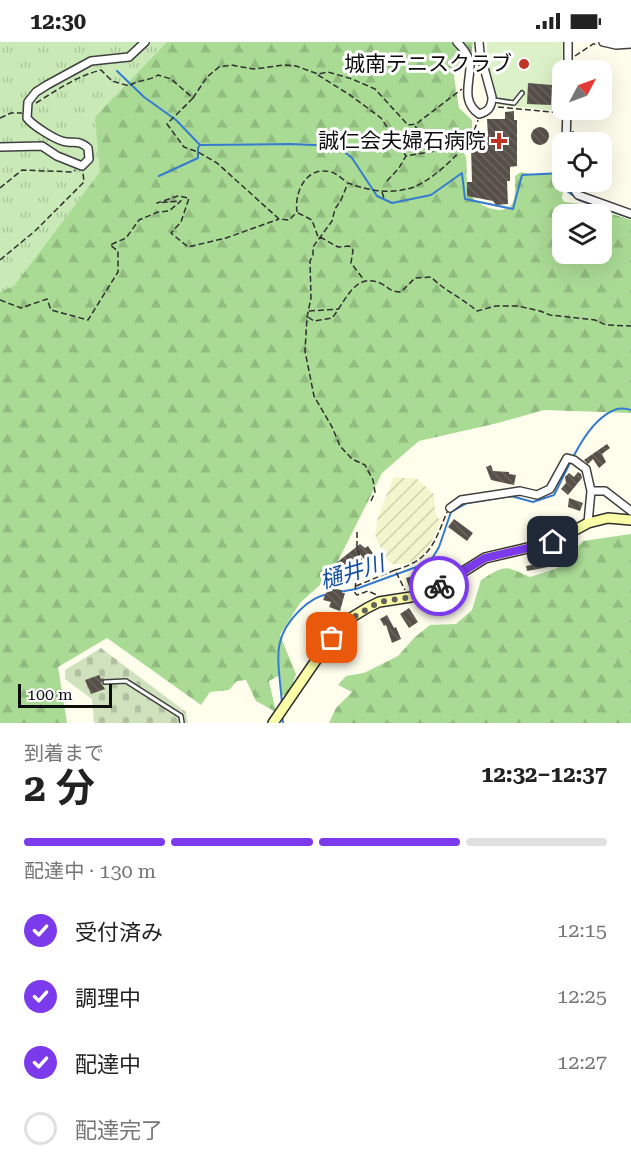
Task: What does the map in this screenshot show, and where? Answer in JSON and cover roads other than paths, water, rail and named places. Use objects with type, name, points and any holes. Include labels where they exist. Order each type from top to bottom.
[{"type":"street","points":[[0,147],[42,147],[81,166],[89,159],[88,148],[82,142],[66,143],[34,128],[27,118],[28,104],[36,93],[91,61],[129,57],[145,42]]},
{"type":"street","points":[[457,42],[468,57],[470,68],[468,100],[476,112],[481,113],[485,112],[491,103],[479,42]]},
{"type":"street","points":[[568,42],[568,60]]},
{"type":"street","points":[[603,43],[631,44]]},
{"type":"street","points":[[576,192],[578,195],[631,214]]},
{"type":"street","points":[[450,508],[461,500],[520,491],[537,495],[550,489],[570,459],[586,469],[591,490],[588,523]]},
{"type":"street","points":[[591,490],[605,491],[631,511]]},
{"type":"street","points":[[275,720],[332,638],[349,620],[379,602],[411,597],[442,585],[485,558],[553,542],[588,523],[608,518],[631,520]]},
{"type":"lane","points":[[491,103],[514,103],[522,93]]},
{"type":"lane","points":[[105,682],[126,681],[181,716],[182,723]]},
{"type":"waterway","points":[[117,71],[144,97],[176,120],[200,145],[337,146],[352,158],[377,196],[392,203],[431,195],[462,173],[465,199],[513,209],[522,175],[552,174]]},
{"type":"waterway","points":[[159,176],[198,158],[200,145]]},
{"type":"waterway","points":[[568,192],[579,200],[631,218]]},
{"type":"waterway","name":"樋井川","points":[[339,592],[356,589],[430,562],[439,547],[451,512],[467,503],[511,496],[533,502],[554,495],[579,446],[596,423],[606,414],[617,409],[631,410]]},
{"type":"waterway","name":"樋井川","points":[[282,705],[278,654],[283,632],[303,607],[316,598],[328,594]]},
{"type":"waterway","name":"樋井川","points":[[282,714],[283,723]]},
{"type":"place","name":"城南テニスクラブ","points":[[524,64]]},
{"type":"place","name":"誠仁会夫婦石病院","points":[[499,141]]}]
